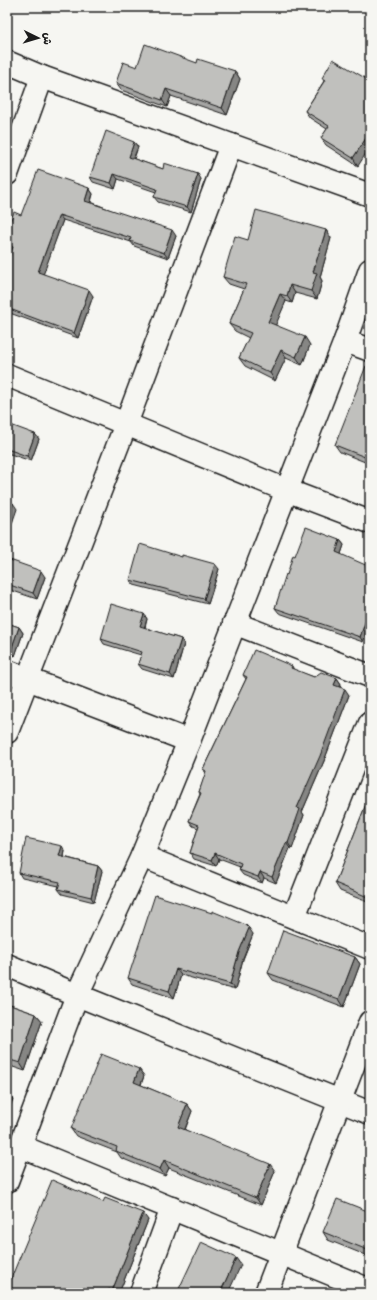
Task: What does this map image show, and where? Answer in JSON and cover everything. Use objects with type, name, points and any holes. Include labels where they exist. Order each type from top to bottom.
[{"type":"street","points":[[7,62],[42,77],[370,195]]},
{"type":"street","points":[[7,174],[42,77]]},
{"type":"street","points":[[7,732],[126,424],[230,145]]},
{"type":"street","points":[[7,1181],[77,995],[142,856],[189,741],[345,341],[370,270]]},
{"type":"street","points":[[345,341],[370,350]]},
{"type":"street","points":[[7,375],[286,490],[370,522]]},
{"type":"street","points":[[234,623],[368,669]]},
{"type":"street","points":[[7,671],[189,741]]},
{"type":"street","points":[[294,917],[370,724]]},
{"type":"street","points":[[142,856],[370,948]]},
{"type":"street","points":[[7,965],[77,995],[370,1113]]},
{"type":"street","points":[[266,1293],[341,1101],[370,1022]]},
{"type":"street","points":[[20,1146],[370,1290]]},
{"type":"street","points":[[141,1293],[172,1208]]},
{"type":"building","points":[[145,44],[197,63],[198,59],[235,71],[222,108],[166,89],[162,100],[116,83],[123,62],[137,67]]},
{"type":"building","points":[[333,59],[370,81],[370,132],[353,158],[321,138],[329,126],[305,111],[325,80],[322,78]]},
{"type":"building","points":[[106,131],[134,142],[129,157],[163,169],[164,163],[198,174],[187,207],[154,197],[157,189],[114,174],[111,183],[90,177]]},
{"type":"building","points":[[38,170],[89,188],[85,201],[172,230],[164,253],[130,241],[131,238],[59,215],[38,272],[89,290],[74,333],[7,308],[7,263],[13,247],[7,245],[7,229],[14,212],[21,215]]},
{"type":"building","points":[[256,210],[326,230],[313,272],[317,273],[311,291],[290,285],[287,296],[280,294],[268,322],[305,337],[296,357],[281,350],[270,373],[239,358],[251,333],[229,324],[246,284],[223,277],[235,236],[248,240]]},
{"type":"building","points":[[366,366],[370,367],[370,459],[335,445]]},
{"type":"building","points":[[8,424],[35,434],[27,456],[7,449]]},
{"type":"building","points":[[7,501],[13,503],[7,521]]},
{"type":"building","points":[[306,527],[340,540],[336,552],[370,567],[370,608],[360,637],[275,608],[293,555],[295,556]]},
{"type":"building","points":[[140,544],[182,557],[182,555],[215,564],[204,599],[130,580]]},
{"type":"building","points":[[7,559],[41,571],[33,593],[7,584]]},
{"type":"building","points":[[111,604],[144,614],[140,626],[181,639],[170,674],[138,664],[142,652],[101,639]]},
{"type":"building","points":[[7,623],[19,627],[11,650],[7,649]]},
{"type":"building","points":[[254,650],[292,666],[291,668],[314,677],[321,672],[337,678],[334,685],[345,689],[320,756],[297,808],[300,809],[288,843],[286,843],[272,877],[260,872],[258,877],[239,870],[241,864],[215,853],[212,860],[190,853],[199,825],[189,821],[201,793],[199,792],[206,771],[203,769],[247,677],[243,675]]},
{"type":"building","points":[[370,794],[370,898],[335,883]]},
{"type":"building","points":[[26,838],[62,846],[59,856],[98,866],[91,897],[58,889],[60,882],[19,873]]},
{"type":"building","points":[[155,895],[212,913],[212,911],[246,925],[249,928],[239,952],[230,984],[176,969],[169,991],[128,978]]},
{"type":"building","points":[[283,930],[355,957],[339,999],[268,973]]},
{"type":"building","points":[[7,1004],[36,1014],[20,1063],[7,1059]]},
{"type":"building","points":[[101,1054],[139,1069],[134,1082],[187,1104],[178,1127],[270,1164],[256,1198],[164,1160],[160,1169],[116,1151],[117,1147],[71,1129]]},
{"type":"building","points":[[52,1180],[103,1202],[105,1198],[143,1213],[112,1291],[109,1289],[107,1293],[7,1293],[7,1288]]},
{"type":"building","points":[[337,1199],[370,1212],[370,1251],[323,1232]]},
{"type":"building","points":[[201,1242],[236,1258],[220,1293],[179,1293],[178,1291]]}]
